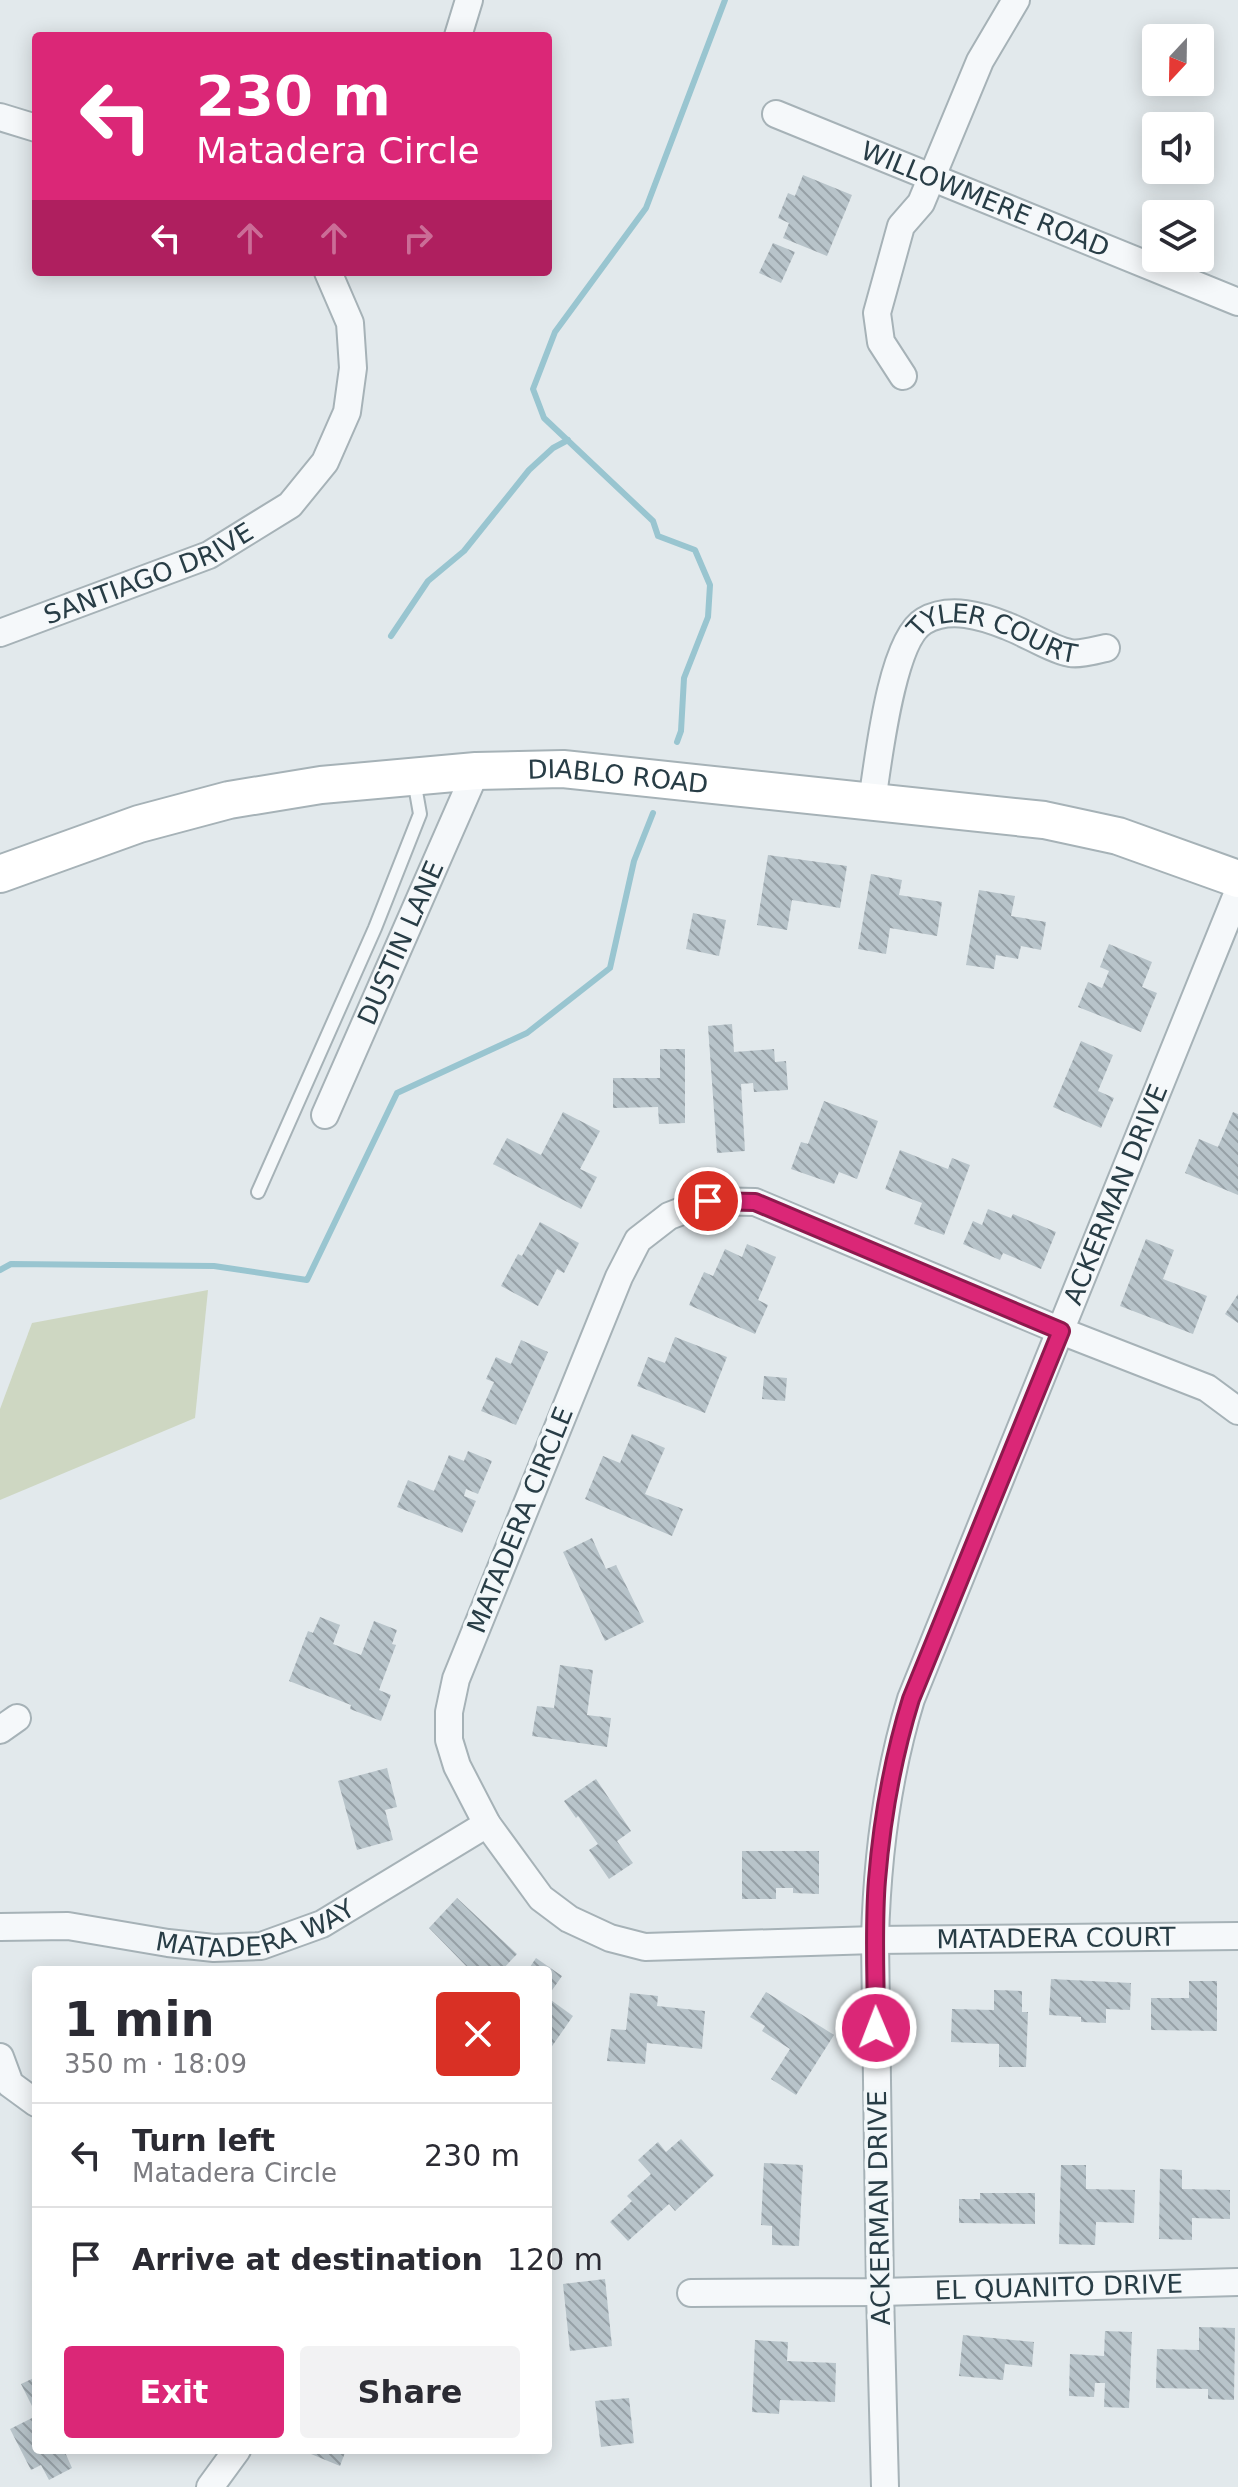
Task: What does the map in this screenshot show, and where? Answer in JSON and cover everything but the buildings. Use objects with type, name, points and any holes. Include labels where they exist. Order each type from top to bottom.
[{"type":"street","points":[[459,32],[469,0]]},
{"type":"street","points":[[903,376],[881,342],[877,313],[901,226],[921,203],[980,61],[1016,0]]},
{"type":"street","name":"WILLOWMERE ROAD","points":[[776,114],[1238,302]]},
{"type":"street","points":[[0,117],[32,127]]},
{"type":"street","name":"SANTIAGO DRIVE","points":[[0,633],[209,555],[290,505],[325,462],[347,412],[353,368],[350,323],[330,276]]},
{"type":"street","name":"TYLER COURT","points":[[872,802],[890,692],[905,647],[916,626],[925,620],[956,612],[1006,626],[1071,654],[1106,648]]},
{"type":"street","name":"DIABLO ROAD","points":[[0,874],[139,824],[229,800],[321,785],[414,776],[563,769],[1044,820],[1118,836],[1238,879]]},
{"type":"street","name":"DUSTIN LANE","points":[[325,1115],[476,771]]},
{"type":"street","name":"ACKERMAN DRIVE","points":[[885,2487],[876,1882],[883,1826],[904,1723],[911,1699],[1238,892]]},
{"type":"street","name":"MATADERA CIRCLE","points":[[875,1940],[645,1947],[610,1938],[569,1919],[541,1898],[487,1824],[457,1766],[449,1740],[449,1712],[456,1679],[619,1277],[638,1240],[669,1216],[708,1201],[755,1202],[1061,1331],[1207,1388],[1238,1411]]},
{"type":"street","name":"MATADERA WAY","points":[[0,1927],[68,1926],[214,1948],[261,1946],[322,1924],[487,1824]]},
{"type":"street","name":"MATADERA COURT","points":[[875,1940],[1238,1936]]},
{"type":"street","points":[[0,2057],[10,2084],[32,2100]]},
{"type":"street","name":"EL QUANITO DRIVE","points":[[691,2293],[880,2292],[1238,2282]]},
{"type":"street","points":[[210,2487],[234,2454]]},
{"type":"lane","points":[[258,1192],[375,928],[420,814],[414,776]]},
{"type":"green space","points":[[208,1290],[195,1418],[0,1500],[0,1409],[32,1323]]},
{"type":"waterway","points":[[677,742],[681,731],[684,678],[708,617],[710,585],[695,550],[658,536],[653,521],[544,418],[533,389],[555,332],[646,208],[725,0]]},
{"type":"waterway","points":[[391,636],[428,581],[464,551],[529,470],[553,448],[568,440]]},
{"type":"waterway","points":[[0,1270],[11,1264],[214,1266],[307,1280],[397,1093],[527,1033],[610,968],[634,861],[653,813]]},
{"type":"route","points":[[708,1201],[755,1202],[1061,1331],[911,1699],[900,1735],[876,1882],[876,2028]]}]
